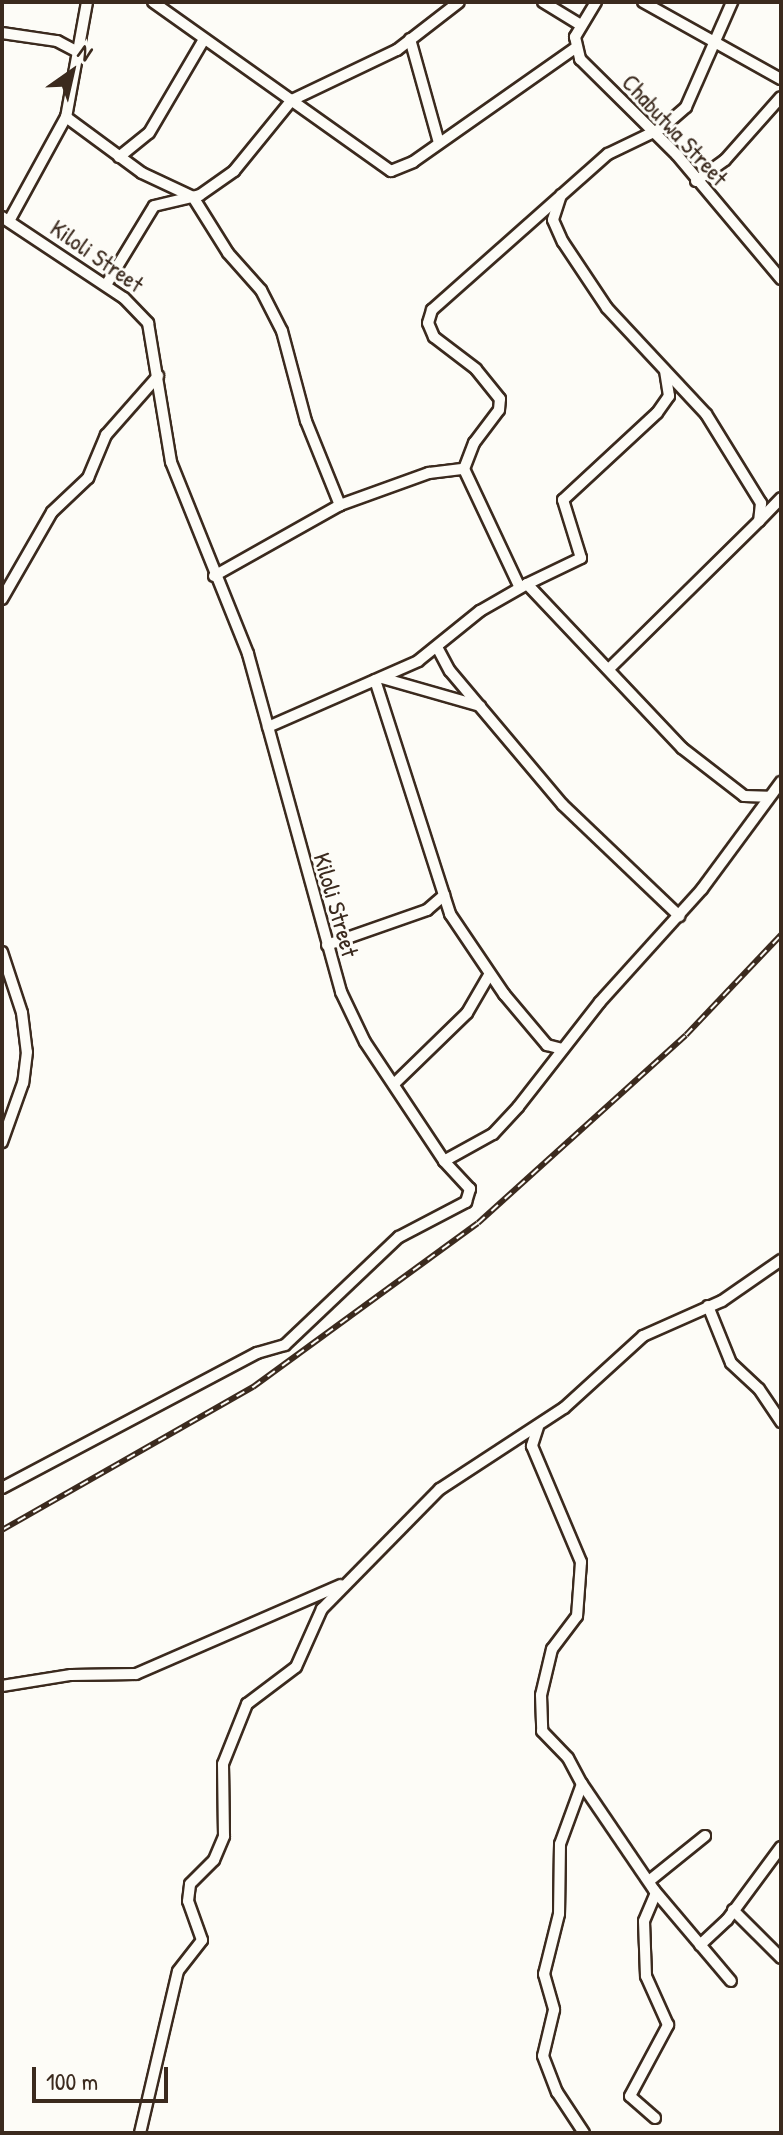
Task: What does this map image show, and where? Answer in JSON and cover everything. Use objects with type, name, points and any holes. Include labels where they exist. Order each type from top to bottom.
[{"type":"street","points":[[5,219],[66,117],[87,2]]},
{"type":"street","points":[[153,2],[203,41],[391,171],[439,143],[574,49],[579,24],[596,2]]},
{"type":"street","points":[[106,285],[146,214],[165,201],[193,197],[234,171],[292,100],[410,39],[459,2]]},
{"type":"street","points":[[543,2],[579,24]]},
{"type":"street","points":[[643,2],[715,45],[781,79]]},
{"type":"street","points":[[732,2],[686,107],[651,132],[608,154],[447,294],[428,318],[434,337],[476,369],[500,399],[499,410],[474,443],[464,469],[523,585],[611,667],[682,748],[744,796],[768,797]]},
{"type":"street","points":[[2,33],[57,41],[80,53]]},
{"type":"street","points":[[410,39],[439,143]]},
{"type":"street","points":[[119,157],[149,133],[203,41]]},
{"type":"street","name":"Chabutwa Street","points":[[574,49],[781,279]]},
{"type":"street","points":[[696,181],[725,160],[781,97]]},
{"type":"street","points":[[66,117],[119,157],[193,197],[275,314],[306,421],[340,505]]},
{"type":"street","points":[[561,194],[553,220],[559,236],[607,308],[731,448],[761,503],[759,521]]},
{"type":"street","name":"Kiloli Street","points":[[2,1488],[257,1353],[285,1345],[399,1237],[466,1202],[470,1189],[444,1161],[350,1012],[327,945],[248,654],[214,576],[165,442],[158,376],[148,323],[106,285],[5,219]]},
{"type":"street","points":[[268,727],[379,679],[437,647],[523,585],[581,558],[563,500],[665,402],[670,391],[665,370]]},
{"type":"street","points":[[2,599],[52,512],[88,478],[106,435],[158,376]]},
{"type":"street","points":[[214,576],[340,505],[429,473],[464,469]]},
{"type":"street","points":[[611,667],[781,498]]},
{"type":"street","points":[[437,647],[443,663],[597,841],[679,916]]},
{"type":"street","points":[[379,679],[481,706]]},
{"type":"street","points":[[379,679],[450,914],[489,975],[547,1045],[562,1049]]},
{"type":"street","points":[[444,1161],[493,1134],[562,1049],[679,916],[781,782]]},
{"type":"street","points":[[327,945],[427,910],[444,895]]},
{"type":"street","points":[[2,952],[22,1013],[27,1052],[22,1089],[2,1142]]},
{"type":"street","points":[[394,1084],[467,1013],[489,975]]},
{"type":"street","points":[[140,2133],[178,1971],[202,1940],[188,1901],[190,1884],[214,1860],[224,1836],[222,1769],[238,1720],[252,1699],[303,1660],[314,1624],[343,1584],[440,1489],[473,1472],[507,1441],[539,1425],[643,1336],[708,1306],[781,1260]]},
{"type":"street","points":[[708,1306],[731,1363],[759,1389],[781,1422]]},
{"type":"street","points":[[539,1425],[532,1446],[581,1562],[578,1614],[552,1649],[540,1721],[543,1734],[568,1758],[582,1784],[656,1893],[731,1981]]},
{"type":"street","points":[[2,1686],[71,1675],[136,1674],[343,1584]]},
{"type":"street","points":[[582,1784],[560,1844],[559,1914],[544,1974],[554,2010],[543,2056],[557,2092],[584,2133]]},
{"type":"street","points":[[649,1881],[705,1836]]},
{"type":"street","points":[[700,1945],[733,1910],[781,1847]]},
{"type":"street","points":[[655,2118],[630,2096],[668,2025],[646,1976],[644,1921],[656,1893]]},
{"type":"street","points":[[733,1910],[777,1945],[781,1958]]},
{"type":"railway","points":[[2,1530],[253,1387],[478,1223],[686,1035],[781,935]]}]
